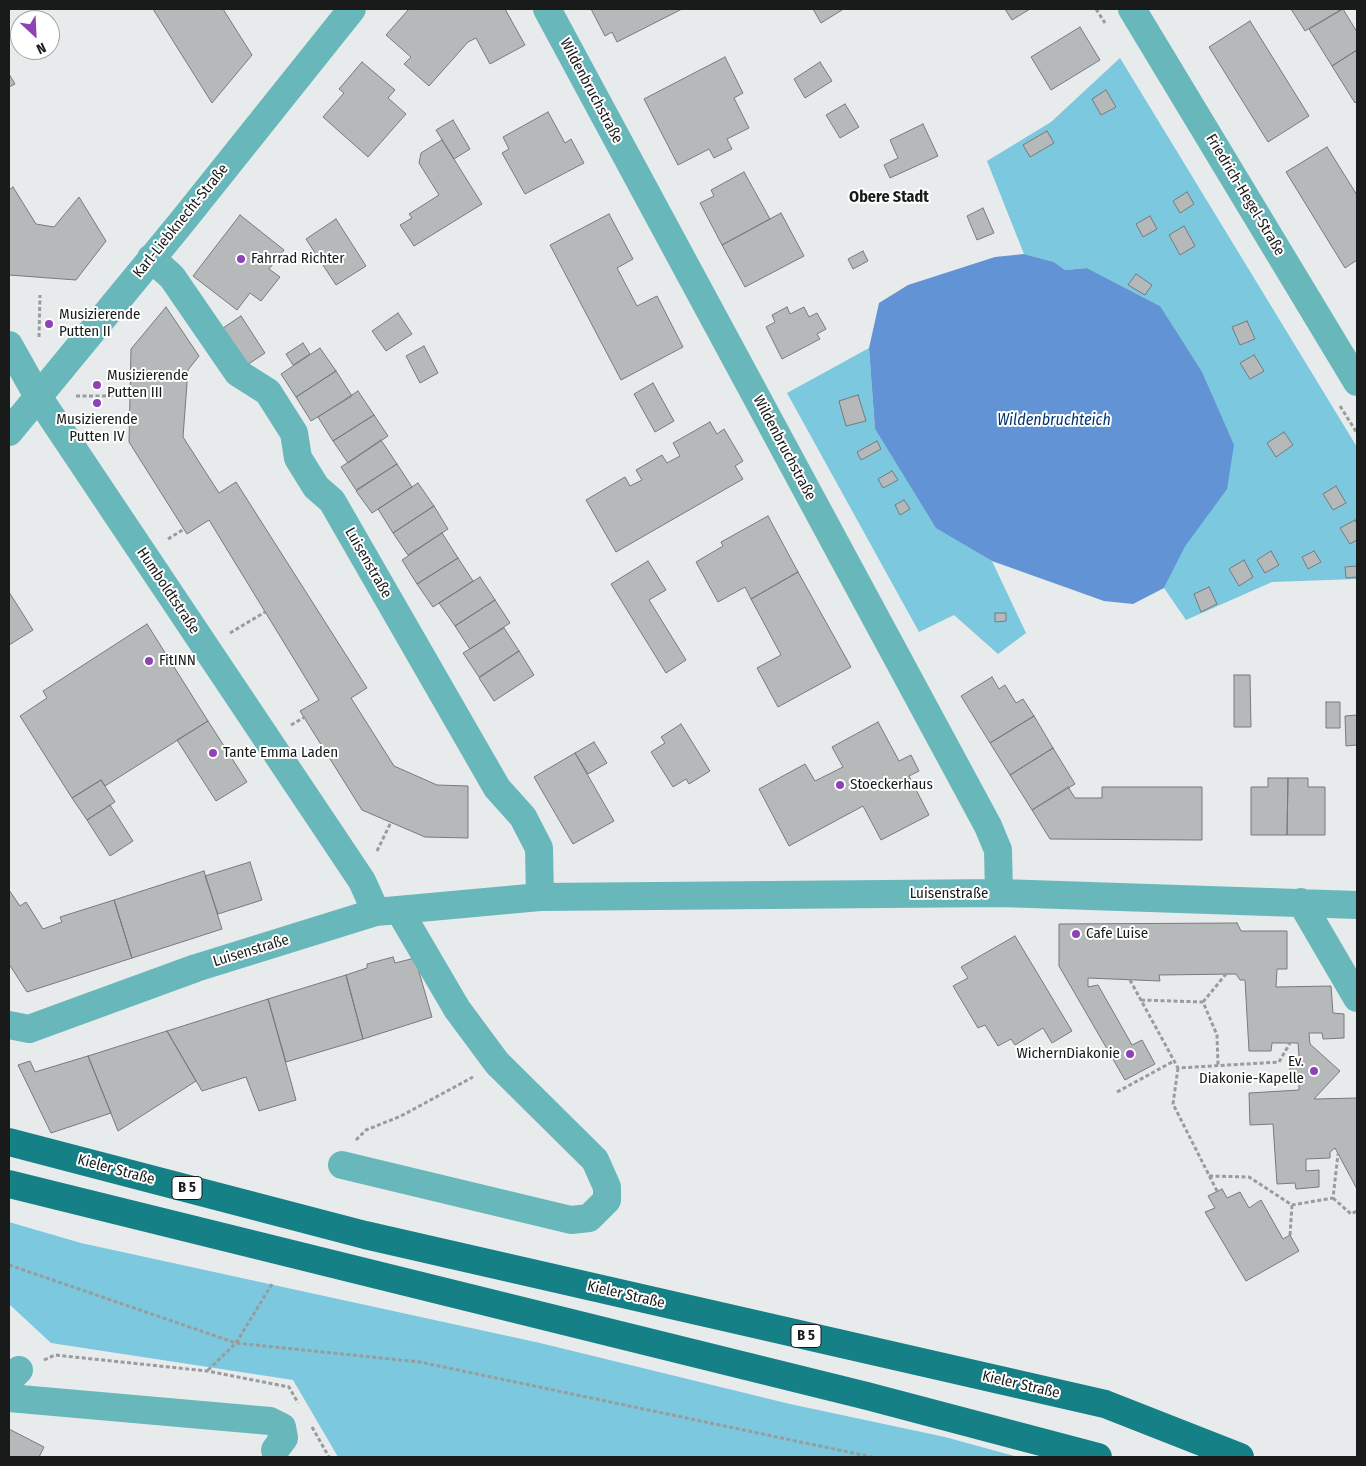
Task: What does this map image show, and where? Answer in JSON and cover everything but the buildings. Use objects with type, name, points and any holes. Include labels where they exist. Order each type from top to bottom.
[{"type":"main road","name":"Kieler Straße","points":[[9,1142],[365,1235],[1105,1404],[1240,1457]]},
{"type":"main road","points":[[9,1184],[867,1396],[1098,1457]]},
{"type":"street","name":"Karl-Liebknecht-Straße","points":[[9,432],[37,395],[151,258],[352,9]]},
{"type":"street","name":"Wildenbruchstraße","points":[[547,9],[988,826],[998,850],[999,893]]},
{"type":"street","name":"Friedrich-Hegel-Straße","points":[[1132,9],[1357,382]]},
{"type":"street","name":"Luisenstraße","points":[[151,258],[172,277],[238,373],[268,392],[294,433],[298,458],[316,486],[332,501],[497,788],[523,817],[538,848],[540,897]]},
{"type":"street","name":"Humboldtstraße","points":[[9,345],[37,395],[362,881],[387,911],[497,1063],[595,1160],[607,1187],[607,1200],[589,1218],[571,1220],[342,1165]]},
{"type":"street","name":"Luisenstraße","points":[[19,1027],[196,968],[387,911],[540,897],[999,893],[1357,905]]},
{"type":"street","points":[[1301,902],[1357,998]]},
{"type":"street","points":[[9,1398],[270,1421],[282,1427],[284,1438],[275,1450]]},
{"type":"path","points":[[37,395],[130,396]]},
{"type":"path","points":[[206,647],[265,612]]},
{"type":"path","points":[[1202,1002],[1226,974]]},
{"type":"path","points":[[1130,980],[1178,1068],[1173,1104],[1218,1191]]},
{"type":"path","points":[[1141,1000],[1202,1002]]},
{"type":"path","points":[[1202,1002],[1218,1035],[1218,1066]]},
{"type":"path","points":[[1178,1068],[1279,1062],[1290,1043]]},
{"type":"path","points":[[1116,1092],[1174,1061]]},
{"type":"path","points":[[366,1130],[401,1116],[497,1063]]},
{"type":"path","points":[[1333,1198],[1338,1154]]},
{"type":"path","points":[[1209,1176],[1250,1177],[1292,1206],[1333,1198]]},
{"type":"path","points":[[1333,1198],[1352,1214],[1357,1211]]},
{"type":"path","points":[[1290,1235],[1292,1206]]},
{"type":"path","points":[[9,1265],[236,1343],[420,1362],[872,1457]]},
{"type":"path","points":[[55,1356],[207,1371],[236,1343],[272,1284]]},
{"type":"path","points":[[320,1440],[329,1457]]},
{"type":"shaded area","points":[[1120,58],[1357,447],[1357,579],[1272,582],[1186,620],[1164,588],[1186,545],[1160,306],[1087,268],[1065,270],[1054,262],[1024,254],[987,161],[1051,122]]},
{"type":"shaded area","points":[[869,348],[875,429],[936,527],[992,561],[1026,633],[998,654],[954,615],[919,632],[787,393]]},
{"type":"shaded area","points":[[9,1222],[81,1243],[540,1343],[790,1404],[945,1437],[1018,1457],[338,1457],[293,1380],[51,1343],[9,1304]]},
{"type":"water","name":"Wildenbruchteich","points":[[1024,254],[1054,262],[1065,270],[1087,268],[1160,306],[1202,372],[1234,445],[1227,489],[1186,545],[1164,588],[1133,604],[1104,601],[992,561],[936,528],[875,429],[869,348],[879,303],[908,285],[995,257]]},
{"type":"place","name":"Fahrrad Richter","points":[[241,259]]},
{"type":"place","name":"Musizierende Putten II","points":[[49,324]]},
{"type":"place","name":"Musizierende Putten III","points":[[97,385]]},
{"type":"place","name":"Musizierende Putten IV","points":[[97,403]]},
{"type":"place","name":"FitINN","points":[[149,661]]},
{"type":"place","name":"Tante Emma Laden","points":[[213,753]]},
{"type":"place","name":"Stoeckerhaus","points":[[840,785]]},
{"type":"place","name":"Cafe Luise","points":[[1076,934]]},
{"type":"place","name":"WichernDiakonie","points":[[1130,1054]]},
{"type":"place","name":"Ev. Diakonie-Kapelle","points":[[1314,1071]]},
{"type":"district","name":"Obere Stadt","points":[[889,198]]}]
